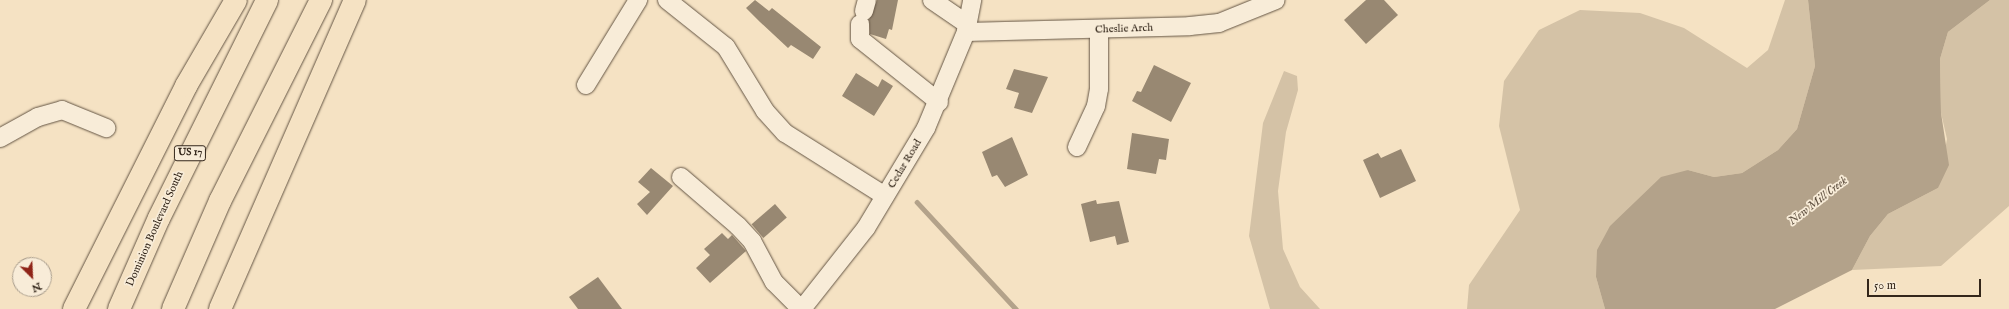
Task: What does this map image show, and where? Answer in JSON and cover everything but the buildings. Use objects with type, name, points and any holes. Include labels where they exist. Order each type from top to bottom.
[{"type":"highway","points":[[77,305],[186,86],[236,0]]},
{"type":"highway","name":"Dominion Boulevard South","points":[[119,309],[165,204],[267,0]]},
{"type":"highway","points":[[173,309],[220,201],[321,0]]},
{"type":"highway","points":[[220,309],[355,0]]},
{"type":"street","points":[[586,85],[638,0]]},
{"type":"street","points":[[667,0],[726,47],[765,111],[785,133],[885,196]]},
{"type":"street","points":[[932,0],[967,28]]},
{"type":"street","name":"Cedar Road","points":[[801,309],[866,228],[939,102],[967,28],[972,0]]},
{"type":"street","name":"Cheslie Arch","points":[[967,28],[1099,31],[1219,23],[1276,0]]},
{"type":"street","points":[[864,12],[860,39],[939,102]]},
{"type":"street","points":[[1077,147],[1096,106],[1099,88],[1099,31]]},
{"type":"street","points":[[0,138],[38,117],[62,110],[106,128]]},
{"type":"street","points":[[681,177],[738,226],[752,241],[774,282],[801,309]]},
{"type":"shaded area","points":[[1785,0],[1808,0],[1815,66],[1797,129],[1778,150],[1742,173],[1714,177],[1688,170],[1596,277],[1605,309],[1467,309],[1469,285],[1520,210],[1499,126],[1504,81],[1539,30],[1580,10],[1640,13],[1684,28],[1747,68],[1768,50]]},
{"type":"shaded area","points":[[1990,0],[2009,0],[2009,206],[1941,266],[1852,270],[1870,236],[1888,214],[1938,188],[1947,139],[1941,113],[1940,59],[1948,32]]},
{"type":"shaded area","points":[[1284,71],[1297,76],[1298,90],[1286,132],[1278,191],[1283,249],[1300,287],[1320,309],[1270,309],[1249,236],[1263,123]]},
{"type":"water","name":"New Mill Creek","points":[[1808,0],[1990,0],[1948,32],[1940,59],[1941,113],[1949,165],[1938,188],[1888,214],[1870,236],[1852,270],[1775,309],[1605,309],[1596,277],[1597,250],[1610,226],[1661,177],[1688,170],[1714,177],[1742,173],[1778,150],[1797,129],[1815,66]]},
{"type":"waterway","points":[[917,202],[1016,309]]}]
